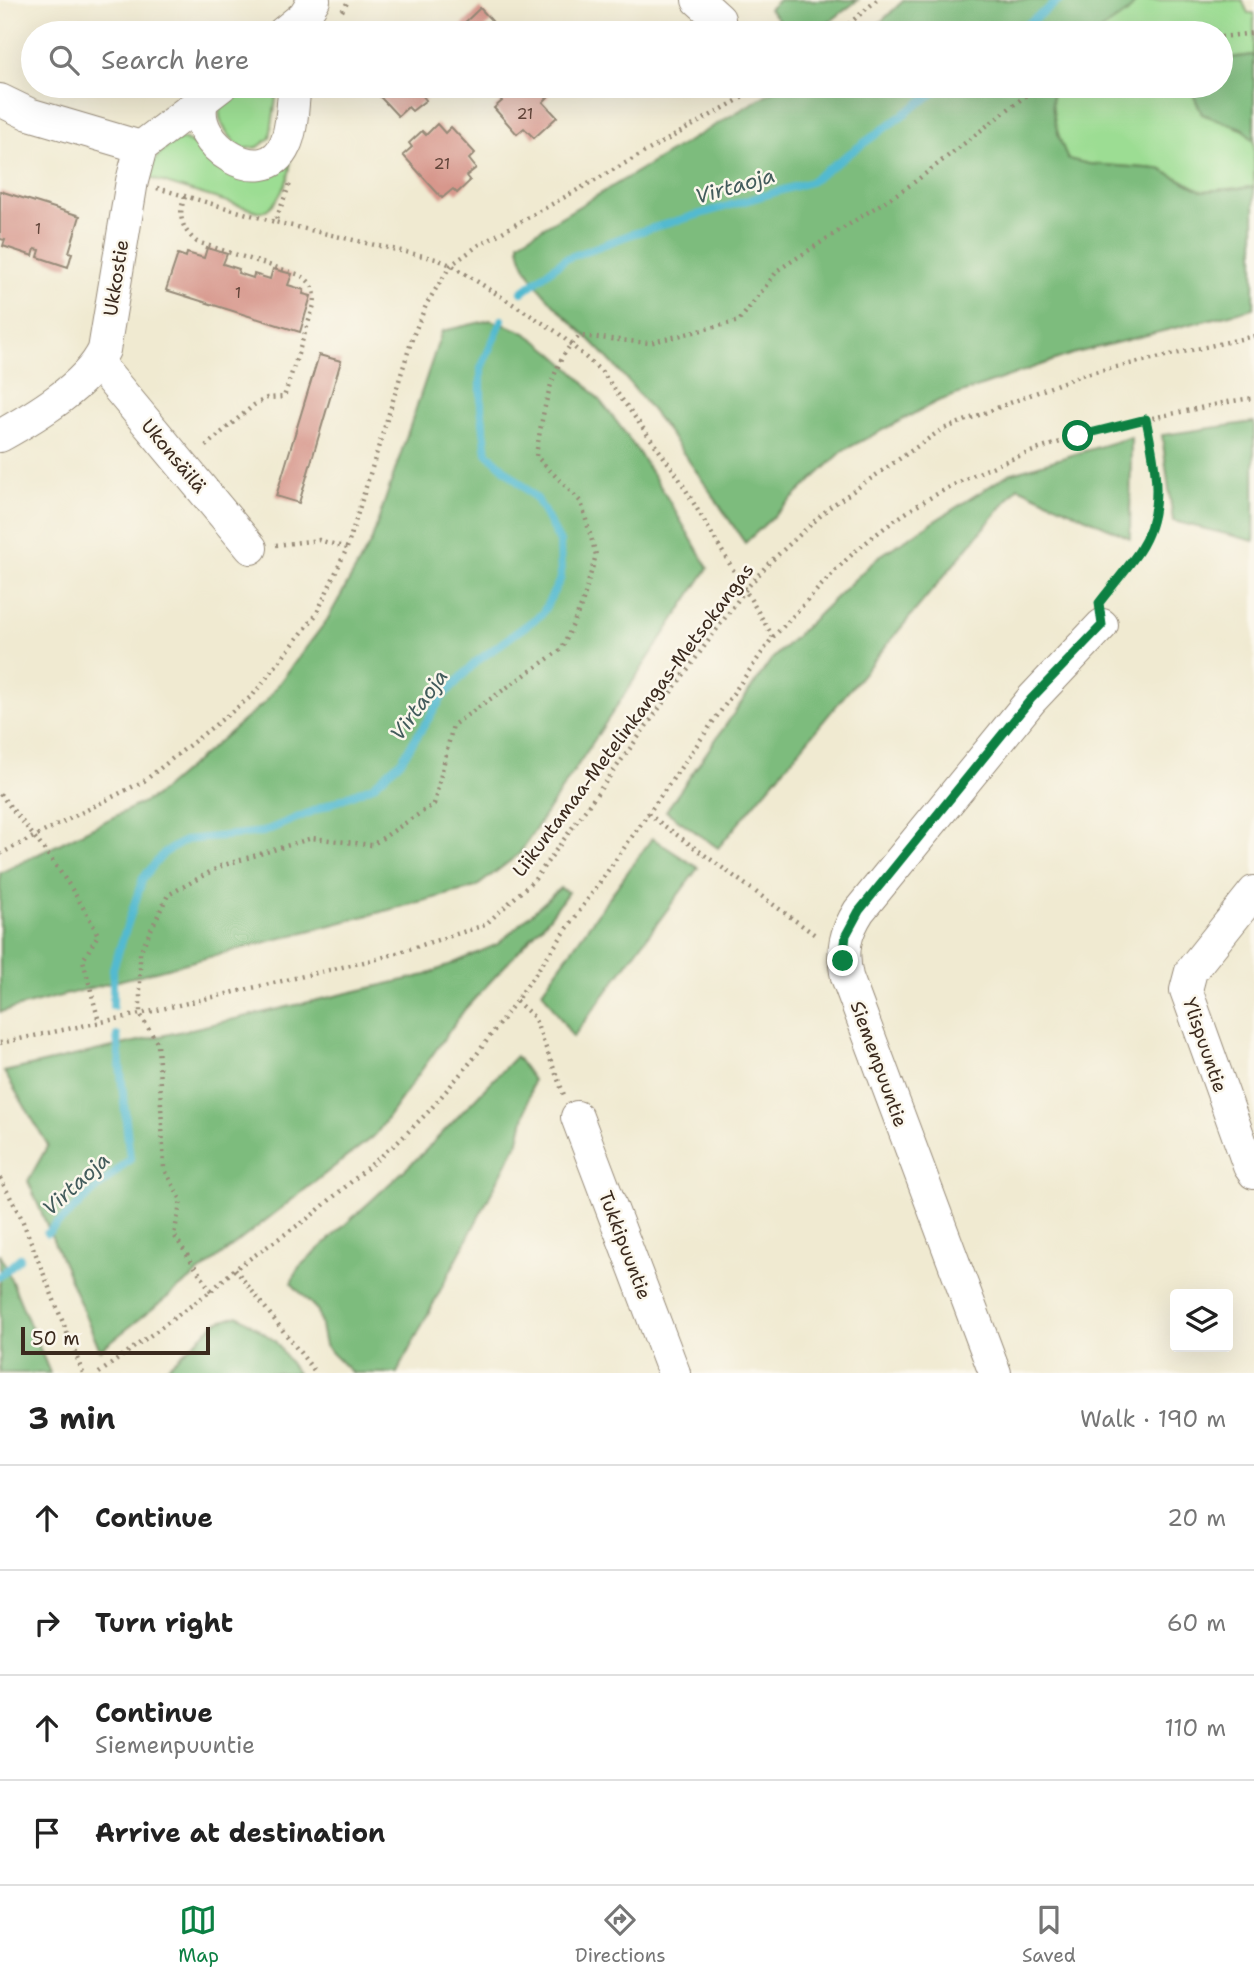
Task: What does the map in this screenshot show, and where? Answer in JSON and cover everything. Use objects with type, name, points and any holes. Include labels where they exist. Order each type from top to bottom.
[{"type":"street","points":[[0,100],[29,114],[141,147],[207,98]]},
{"type":"street","points":[[210,98],[200,120],[204,129],[222,151],[232,159],[246,164],[261,164],[272,160],[285,146],[293,98]]},
{"type":"street","name":"Ukkostie","points":[[97,364],[104,350],[132,181],[141,147]]},
{"type":"street","points":[[0,436],[42,413],[97,364]]},
{"type":"street","name":"Ukonsäilä","points":[[97,364],[251,548]]},
{"type":"street","points":[[843,948],[850,924],[859,911],[1031,699],[1102,625]]},
{"type":"street","name":"Ylispuuntie","points":[[1254,892],[1191,971],[1186,990],[1249,1166],[1254,1173]]},
{"type":"street","name":"Siemenpuuntie","points":[[843,948],[847,977],[995,1373]]},
{"type":"street","name":"Tukkipuuntie","points":[[577,1117],[674,1373]]},
{"type":"path","points":[[852,21],[877,0]]},
{"type":"path","points":[[1233,36],[1254,33]]},
{"type":"path","points":[[0,854],[144,781],[253,695],[316,615],[347,548],[413,336],[428,303],[451,265],[478,245],[741,98]]},
{"type":"path","points":[[211,1292],[174,1235],[181,1200],[164,1168],[158,1044],[140,1014],[141,951],[168,895],[222,866],[312,838],[372,845],[434,804],[453,725],[562,649],[582,604],[597,555],[581,502],[536,456],[545,401],[570,344],[580,336],[649,344],[739,320],[778,270],[912,184],[1023,98]]},
{"type":"path","points":[[182,466],[254,405],[267,398],[284,397],[316,299],[313,286],[300,275],[197,242],[185,230],[182,222],[185,197]]},
{"type":"path","points":[[275,222],[436,259],[451,265],[557,332],[602,372],[677,475],[773,637]]},
{"type":"path","name":"Liikuntamaa-Metelinkangas-Metsokangas","points":[[0,1043],[140,1014],[381,958],[485,925],[535,878],[746,589],[769,563],[830,507],[941,430],[1081,375],[1254,336]]},
{"type":"path","points":[[99,1373],[211,1292],[235,1269],[311,1216],[399,1141],[438,1101],[516,1001],[773,637],[847,560],[901,517],[959,481],[1008,459],[1078,436],[1146,419],[1254,398]]},
{"type":"path","points":[[1102,625],[1099,603],[1140,550],[1150,530],[1155,511],[1156,470],[1146,419]]},
{"type":"path","points":[[251,548],[319,540],[347,548]]},
{"type":"path","points":[[0,794],[35,837],[87,912],[98,935],[83,960],[99,1022]]},
{"type":"path","points":[[648,814],[821,940],[843,948]]},
{"type":"path","points":[[516,1001],[534,1017],[566,1100],[577,1117]]},
{"type":"path","points":[[0,1178],[21,1217],[83,1373]]},
{"type":"path","points":[[235,1269],[316,1373]]},
{"type":"green space","points":[[779,0],[858,0],[831,21],[780,21],[769,9]]},
{"type":"green space","points":[[904,0],[1137,0],[1128,12],[1115,21],[882,21]]},
{"type":"green space","points":[[1137,0],[1242,0],[1248,13],[1254,13],[1254,55],[1233,58],[1233,21],[1115,21],[1128,12]]},
{"type":"green space","points":[[1254,55],[1254,142],[1244,129],[1202,114],[1195,98],[1233,98],[1233,58]]},
{"type":"green space","points":[[276,98],[270,138],[258,147],[242,149],[221,120],[224,100]]},
{"type":"green space","points":[[761,98],[1052,98],[1055,123],[1068,159],[1089,164],[1160,169],[1202,191],[1254,187],[1254,308],[1072,354],[936,402],[844,450],[745,543],[630,383],[543,293],[526,267],[519,242]]},
{"type":"green space","points":[[1052,98],[1195,98],[1202,114],[1244,130],[1254,142],[1254,187],[1202,191],[1160,169],[1089,164],[1068,159],[1055,123]]},
{"type":"green space","points":[[183,139],[201,148],[290,160],[289,174],[282,191],[272,205],[260,212],[149,178],[146,174],[161,152]]},
{"type":"green space","points":[[490,320],[530,336],[585,383],[609,411],[652,473],[708,568],[519,854],[476,887],[0,1012],[0,873],[154,797],[264,703],[327,620],[371,542],[442,331]]},
{"type":"green space","points":[[1254,422],[1254,541],[1173,521],[1162,435]]},
{"type":"green space","points":[[1131,437],[1130,538],[1018,487],[718,848],[666,811],[771,660],[878,557],[1009,474]]},
{"type":"green space","points":[[652,838],[698,868],[573,1037],[542,991]]},
{"type":"green space","points":[[560,888],[568,892],[549,918],[465,1009],[376,1134],[100,1350],[28,1181],[48,1145],[4,1072],[426,975],[498,944]]},
{"type":"green space","points":[[516,1056],[533,1080],[519,1140],[397,1373],[352,1373],[325,1346],[318,1311],[291,1283],[299,1267],[424,1152]]},
{"type":"green space","points":[[0,1253],[50,1373],[0,1373]]},
{"type":"green space","points":[[238,1315],[275,1341],[297,1373],[161,1373],[217,1322]]},
{"type":"building","points":[[480,8],[492,21],[466,21]]},
{"type":"building","points":[[381,98],[426,100],[412,111],[408,107],[398,116]]},
{"type":"building","points":[[500,98],[547,98],[543,102],[557,117],[534,138],[524,128],[517,134],[494,108],[502,101]]},
{"type":"building","points":[[437,124],[445,133],[451,127],[475,153],[469,159],[476,168],[466,176],[470,181],[457,193],[453,189],[442,198],[403,155],[412,147],[409,143],[422,131],[426,135]]},
{"type":"building","points":[[0,191],[80,216],[69,252],[72,253],[68,267],[38,257],[40,250],[35,249],[33,256],[3,246],[5,240],[0,239]]},
{"type":"building","points":[[207,248],[227,254],[223,264],[239,269],[238,273],[253,278],[254,274],[270,279],[273,269],[292,274],[288,285],[304,290],[303,294],[311,296],[300,332],[166,290],[178,254],[186,257],[187,253],[204,258]]},
{"type":"building","points":[[319,355],[341,361],[299,503],[276,496]]},
{"type":"waterway","name":"Virtaoja","points":[[1031,21],[1060,0]]},
{"type":"waterway","name":"Virtaoja","points":[[522,292],[565,259],[632,234],[810,182],[926,98]]},
{"type":"waterway","name":"Virtaoja","points":[[113,1006],[113,968],[143,878],[164,853],[186,840],[263,832],[373,786],[401,761],[443,696],[476,662],[542,614],[561,578],[560,542],[537,499],[487,453],[481,407],[481,368],[502,320]]},
{"type":"waterway","name":"Virtaoja","points":[[47,1233],[130,1159],[117,1036]]},
{"type":"waterway","name":"Virtaoja","points":[[0,1276],[20,1258]]},
{"type":"route","points":[[843,961],[846,935],[859,911],[1031,699],[1102,625],[1099,603],[1140,550],[1150,530],[1157,493],[1156,470],[1146,419],[1078,436]]}]
